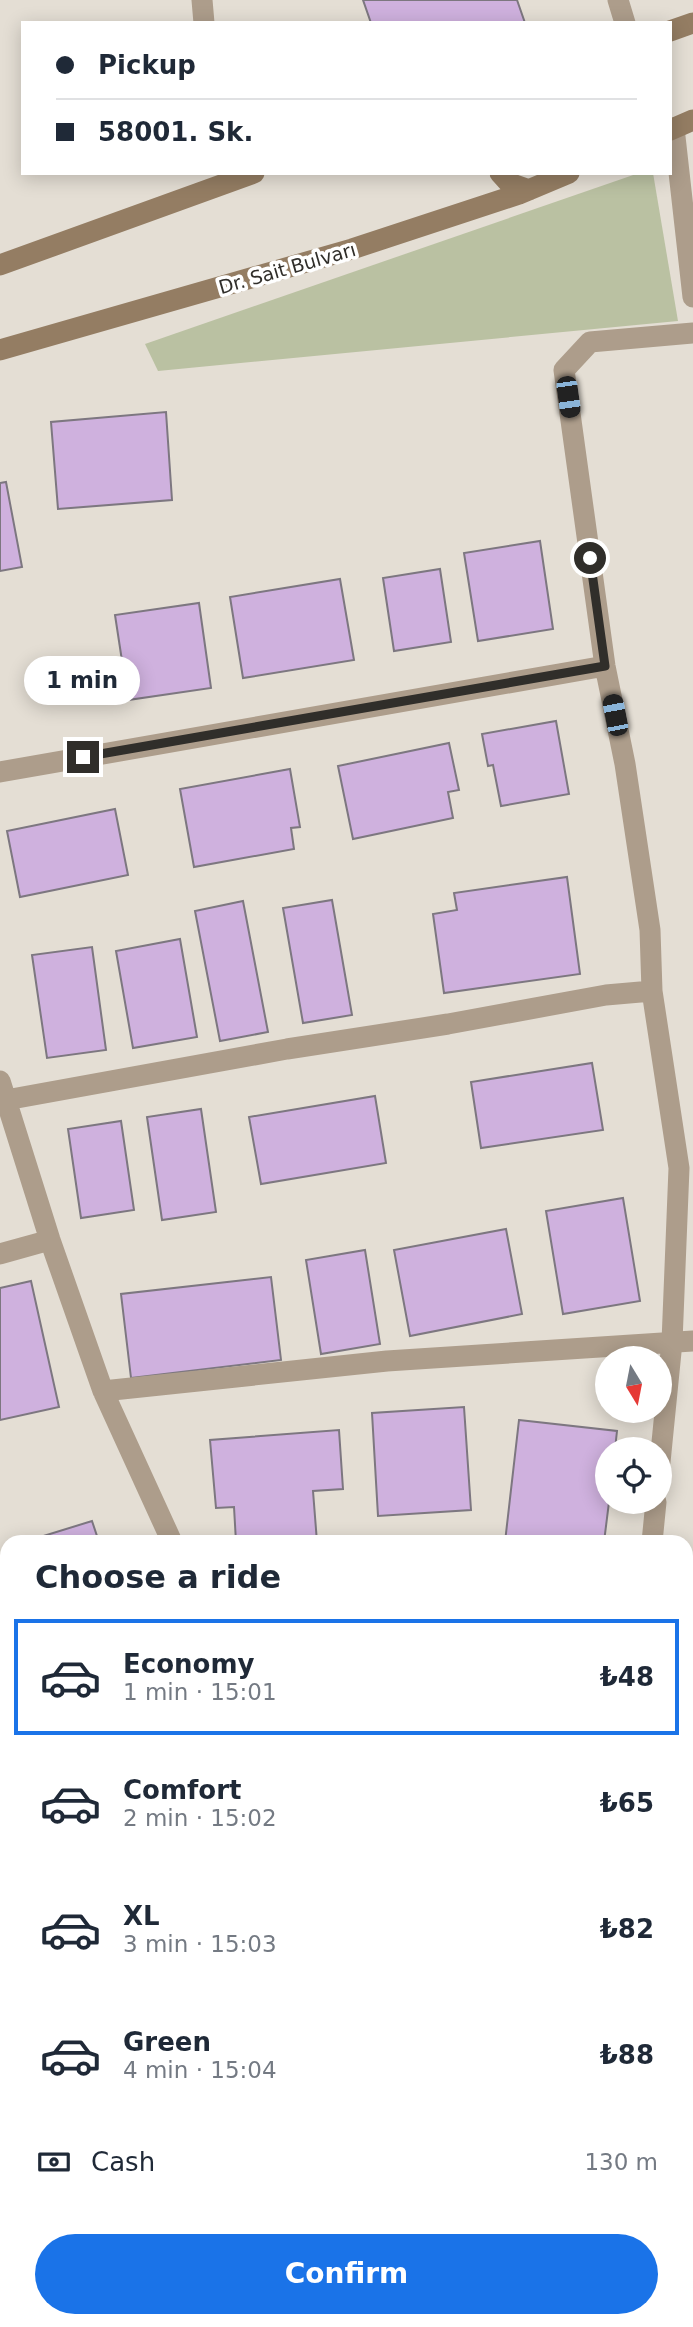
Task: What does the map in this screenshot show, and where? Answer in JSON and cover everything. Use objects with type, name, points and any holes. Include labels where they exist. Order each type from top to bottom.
[{"type":"main road","points":[[672,30],[693,23]]},
{"type":"main road","points":[[0,265],[224,178],[242,175]]},
{"type":"main road","points":[[502,175],[509,183],[529,190]]},
{"type":"main road","name":"Dr. Sait Bulvarı","points":[[0,350],[352,250],[529,190],[564,175]]},
{"type":"street","points":[[202,0],[204,21]]},
{"type":"street","points":[[618,0],[624,21]]},
{"type":"street","points":[[679,126],[693,297]]},
{"type":"street","points":[[665,1437],[682,1342],[686,1166],[652,991],[650,930],[625,764],[605,666],[564,370],[590,342],[693,333]]},
{"type":"street","points":[[0,772],[605,666]]},
{"type":"street","points":[[169,1535],[103,1391],[50,1240],[3,1090],[449,1024],[606,995],[652,991]]},
{"type":"street","points":[[0,1254],[50,1240]]},
{"type":"street","points":[[103,1391],[387,1361],[682,1342]]},
{"type":"street","points":[[653,1535],[655,1514]]},
{"type":"green space","points":[[633,175],[653,175],[678,321],[158,371],[145,344]]},
{"type":"building","points":[[363,0],[517,0],[524,21],[370,21]]},
{"type":"building","points":[[166,412],[172,500],[58,509],[51,422]]},
{"type":"building","points":[[6,482],[22,567],[0,571],[0,483]]},
{"type":"building","points":[[540,541],[553,629],[478,641],[464,553]]},
{"type":"building","points":[[440,569],[451,642],[394,651],[383,578]]},
{"type":"building","points":[[340,579],[354,660],[243,678],[230,597]]},
{"type":"building","points":[[199,603],[211,688],[128,700],[115,615]]},
{"type":"building","points":[[556,721],[569,794],[501,806],[493,765],[488,766],[482,734]]},
{"type":"building","points":[[449,743],[459,790],[448,792],[453,818],[353,839],[338,766]]},
{"type":"building","points":[[290,769],[300,827],[291,828],[294,849],[194,867],[180,789]]},
{"type":"building","points":[[115,809],[128,875],[20,897],[7,831]]},
{"type":"building","points":[[567,877],[580,974],[444,993],[433,914],[457,910],[454,893]]},
{"type":"building","points":[[332,900],[352,1015],[303,1023],[283,908]]},
{"type":"building","points":[[243,901],[268,1032],[220,1041],[195,911]]},
{"type":"building","points":[[180,939],[197,1037],[133,1048],[116,951]]},
{"type":"building","points":[[92,947],[106,1050],[47,1058],[32,955]]},
{"type":"building","points":[[592,1063],[603,1130],[481,1148],[471,1082]]},
{"type":"building","points":[[375,1096],[386,1163],[261,1184],[249,1117]]},
{"type":"building","points":[[201,1109],[216,1212],[162,1220],[147,1117]]},
{"type":"building","points":[[121,1121],[134,1210],[81,1218],[68,1129]]},
{"type":"building","points":[[623,1198],[640,1301],[563,1314],[546,1211]]},
{"type":"building","points":[[506,1229],[522,1314],[410,1336],[394,1250]]},
{"type":"building","points":[[365,1250],[380,1344],[321,1354],[306,1260]]},
{"type":"building","points":[[271,1277],[281,1360],[131,1378],[121,1294]]},
{"type":"building","points":[[31,1281],[59,1407],[0,1420],[0,1288]]},
{"type":"building","points":[[464,1407],[471,1510],[378,1516],[372,1413]]},
{"type":"building","points":[[519,1420],[617,1431],[616,1437],[595,1437],[595,1514],[608,1514],[605,1535],[506,1535]]},
{"type":"building","points":[[339,1430],[343,1489],[313,1491],[316,1535],[236,1535],[234,1507],[216,1508],[210,1440]]},
{"type":"building","points":[[92,1521],[97,1535],[47,1535]]},
{"type":"route","points":[[83,757],[605,666],[590,558]]}]
